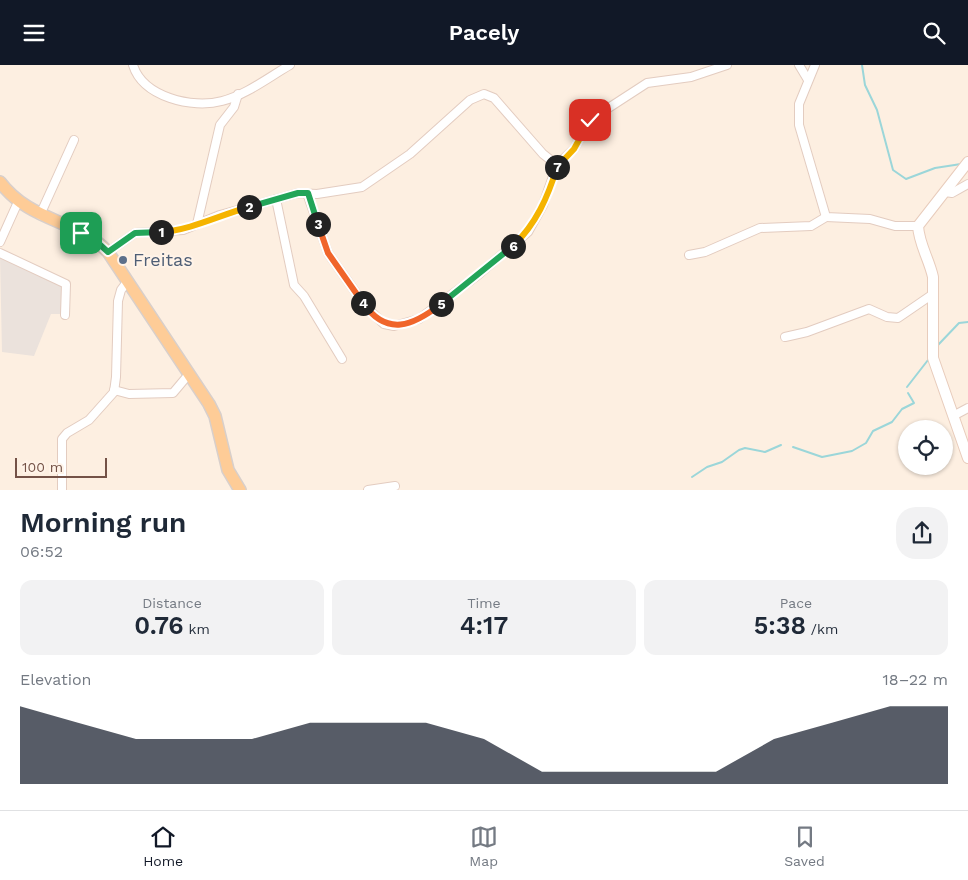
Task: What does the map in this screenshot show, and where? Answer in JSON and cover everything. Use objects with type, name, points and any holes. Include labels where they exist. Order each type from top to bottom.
[{"type":"main road","points":[[0,182],[18,202],[40,215],[92,238],[108,252],[190,374],[215,416],[224,457],[240,490]]},
{"type":"street","points":[[133,65],[137,75],[147,86],[169,98],[201,103],[222,101],[290,65]]},
{"type":"street","points":[[308,193],[328,253],[366,307],[384,324],[394,327],[419,319],[435,309],[528,232],[543,205],[558,165],[574,149],[590,120],[647,83],[691,77],[727,65]]},
{"type":"street","points":[[799,65],[808,80]]},
{"type":"street","points":[[815,65],[798,104],[799,125],[826,217]]},
{"type":"street","points":[[108,252],[135,233],[183,230],[196,224],[276,199],[308,193],[362,187],[410,154],[470,100],[487,93],[494,98],[543,154],[558,165]]},
{"type":"street","points":[[196,224],[220,125],[234,107],[238,94]]},
{"type":"street","points":[[40,215],[74,140]]},
{"type":"street","points":[[966,164],[918,226],[919,237],[930,263],[933,294],[932,358],[968,458]]},
{"type":"street","points":[[945,191],[952,193],[968,184]]},
{"type":"street","points":[[276,199],[294,285],[304,296],[342,359]]},
{"type":"street","points":[[0,242],[18,202]]},
{"type":"street","points":[[689,255],[705,252],[760,228],[811,226],[826,217],[870,219],[895,226],[918,226]]},
{"type":"street","points":[[0,253],[66,284],[65,315]]},
{"type":"street","points":[[62,490],[62,439],[67,433],[89,420],[114,390],[118,301],[121,290],[127,282]]},
{"type":"street","points":[[785,337],[807,332],[868,309],[887,317],[898,318],[933,294]]},
{"type":"street","points":[[114,390],[129,394],[173,393],[184,378],[190,374]]},
{"type":"street","points":[[953,416],[968,408]]},
{"type":"street","points":[[368,490],[395,486]]},
{"type":"shaded area","points":[[0,256],[62,284],[63,314],[51,314],[34,356],[2,352]]},
{"type":"waterway","points":[[862,65],[865,85],[877,110],[893,170],[906,179],[935,168],[961,164]]},
{"type":"waterway","points":[[938,345],[959,323],[968,322]]},
{"type":"waterway","points":[[907,387],[928,360]]},
{"type":"waterway","points":[[793,447],[822,457],[852,451],[866,443],[873,431],[892,422],[902,409],[914,403],[908,393]]},
{"type":"waterway","points":[[692,477],[707,467],[722,462],[739,450],[745,448],[765,452],[781,445]]},
{"type":"place","name":"Freitas","points":[[123,260]]},
{"type":"route","points":[[81,233],[92,238],[108,252],[135,233],[183,230],[220,215],[298,193],[308,193],[328,253],[366,307],[384,324],[394,327],[419,319],[435,309],[528,232],[543,205],[558,165],[574,149],[590,120]]}]
